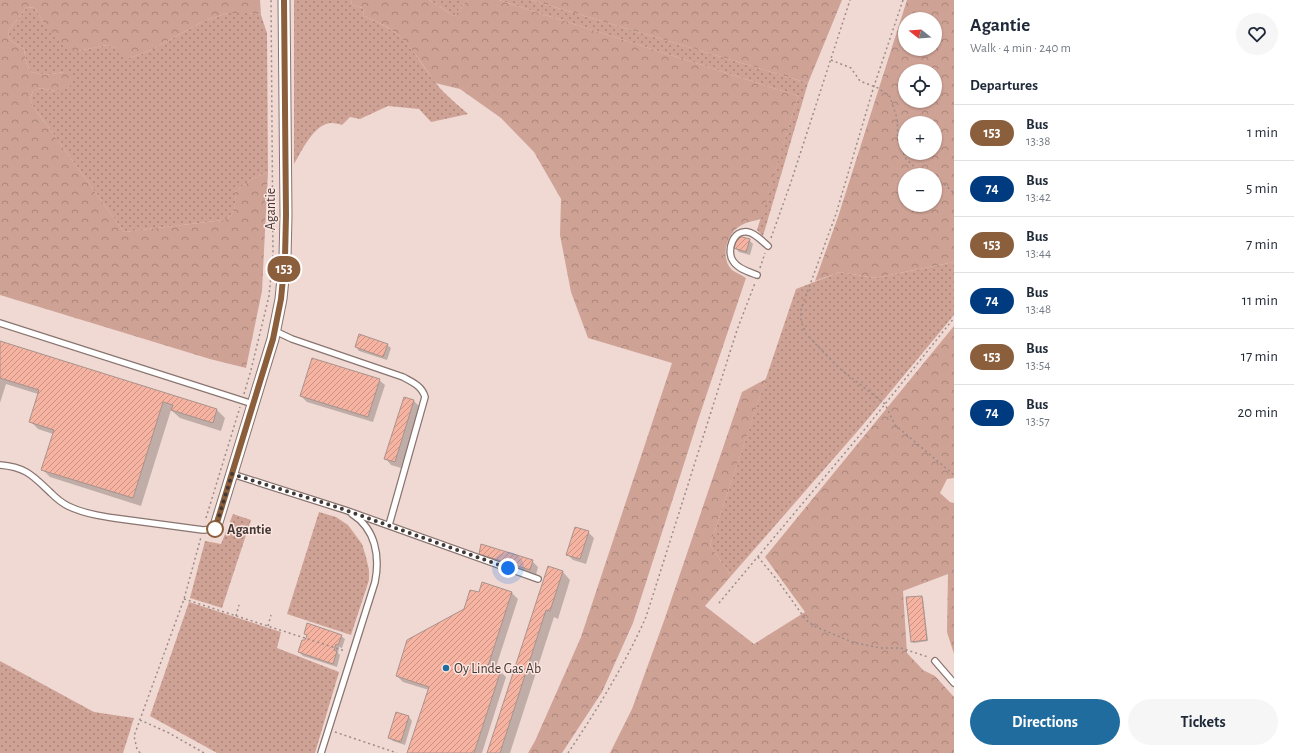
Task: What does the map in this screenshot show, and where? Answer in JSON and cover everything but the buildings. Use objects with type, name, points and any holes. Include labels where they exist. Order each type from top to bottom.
[{"type":"street","name":"Agantie","points":[[215,529],[275,331],[281,299],[285,258],[284,0]]},
{"type":"lane","points":[[757,276],[741,268],[734,262],[731,252],[732,242],[736,235],[746,231],[753,234],[768,246]]},
{"type":"lane","points":[[0,324],[253,404]]},
{"type":"lane","points":[[275,331],[403,377],[416,384],[423,391],[425,397],[389,526]]},
{"type":"lane","points":[[0,465],[22,469],[32,474],[62,502],[78,510],[104,517],[203,530],[215,529]]},
{"type":"lane","points":[[232,474],[345,510],[538,578]]},
{"type":"lane","points":[[322,753],[377,572],[378,559],[376,548],[368,530],[361,521],[345,510]]},
{"type":"lane","points":[[935,661],[954,683]]},
{"type":"path","points":[[140,753],[137,749],[134,736],[184,599],[251,370],[269,296],[273,254],[271,0]]},
{"type":"path","points":[[568,753],[634,643],[646,617],[737,330],[791,182],[850,0]]},
{"type":"path","points":[[903,0],[874,86],[836,214],[801,310],[801,321],[806,334],[839,368],[885,404],[895,425],[954,476]]},
{"type":"path","points":[[831,60],[851,68],[860,81],[874,86],[890,97],[897,118],[898,140],[906,159],[915,168]]},
{"type":"path","points":[[942,183],[954,193]]},
{"type":"path","points":[[719,603],[855,442],[954,318]]},
{"type":"path","points":[[758,557],[778,581],[806,620],[814,626],[852,642],[880,648],[901,648],[923,654],[935,661]]},
{"type":"path","points":[[184,599],[282,630]]},
{"type":"path","points":[[236,616],[239,605]]},
{"type":"path","points":[[268,626],[271,615]]},
{"type":"path","points":[[140,720],[169,733],[204,753]]},
{"type":"green space","points":[[0,0],[260,0],[261,15],[249,13],[228,13],[204,21],[151,50],[130,58],[121,55],[117,48],[107,45],[78,51],[65,48],[43,22],[35,8],[27,7],[8,31],[10,40],[24,49],[26,62],[31,72],[45,75],[64,72],[72,75],[73,81],[69,88],[55,91],[40,88],[33,91],[30,99],[33,106],[124,232],[224,220],[233,212],[235,205],[235,192],[252,179],[268,172],[262,291],[246,368],[210,359],[0,295]]},
{"type":"green space","points":[[294,0],[351,0],[352,5],[363,8],[364,16],[387,27],[404,41],[439,86],[468,114],[431,122],[419,109],[388,106],[360,119],[350,117],[342,125],[332,123],[326,124],[309,139],[294,164]]},
{"type":"green space","points":[[351,0],[429,0],[454,16],[467,0],[499,0],[798,96],[761,219],[740,226],[731,235],[726,246],[726,259],[728,265],[732,270],[746,278],[699,417],[633,623],[602,692],[562,753],[528,753],[535,741],[581,637],[672,363],[588,338],[571,292],[560,235],[561,199],[534,152],[501,118],[460,89],[435,83],[414,52],[402,38],[387,27],[364,16],[363,8],[352,5]]},
{"type":"green space","points":[[429,0],[467,0],[454,16]]},
{"type":"green space","points":[[499,0],[531,0],[808,83],[763,236],[757,230],[798,96]]},
{"type":"green space","points":[[531,0],[842,0],[808,83]]},
{"type":"green space","points":[[907,0],[954,0],[954,262],[875,278],[840,272],[815,281],[838,217],[898,28],[898,56],[942,56],[942,12],[903,12]]},
{"type":"green space","points":[[27,7],[35,8],[43,22],[78,51],[107,45],[117,48],[130,58],[151,50],[204,21],[228,13],[249,13],[261,15],[267,33],[268,172],[252,179],[235,192],[235,205],[233,212],[224,220],[124,232],[33,106],[30,99],[33,91],[40,88],[55,91],[64,72],[45,75],[31,72],[26,62],[24,49],[10,40],[8,31]]},
{"type":"green space","points":[[954,262],[954,315],[862,426],[731,576],[710,545],[796,289],[840,272],[875,278]]},
{"type":"green space","points":[[954,326],[954,478],[947,479],[940,493],[950,502],[954,503],[954,654],[947,632],[948,574],[903,591],[907,653],[923,670],[935,676],[954,697],[954,753],[610,753],[632,709],[665,618],[742,392],[766,379],[710,545],[731,576],[705,606],[754,644],[805,612],[765,557]]},
{"type":"green space","points":[[319,512],[336,517],[348,525],[362,544],[366,557],[369,570],[369,580],[351,635],[287,614]]},
{"type":"green space","points":[[233,514],[251,520],[222,608],[190,598],[205,541],[221,544]]},
{"type":"green space","points":[[189,602],[281,632],[277,648],[339,672],[315,753],[217,753],[150,716]]},
{"type":"green space","points":[[0,661],[94,712],[134,718],[123,753],[0,753]]},
{"type":"bus line","name":"153","points":[[215,529],[273,339],[281,299],[285,258],[286,215],[284,0]]},
{"type":"place","name":"Agantie","points":[[215,529]]},
{"type":"place","name":"Oy Linde Gas Ab","points":[[446,668]]},
{"type":"route","points":[[215,529],[232,474],[334,506],[508,568]]}]
